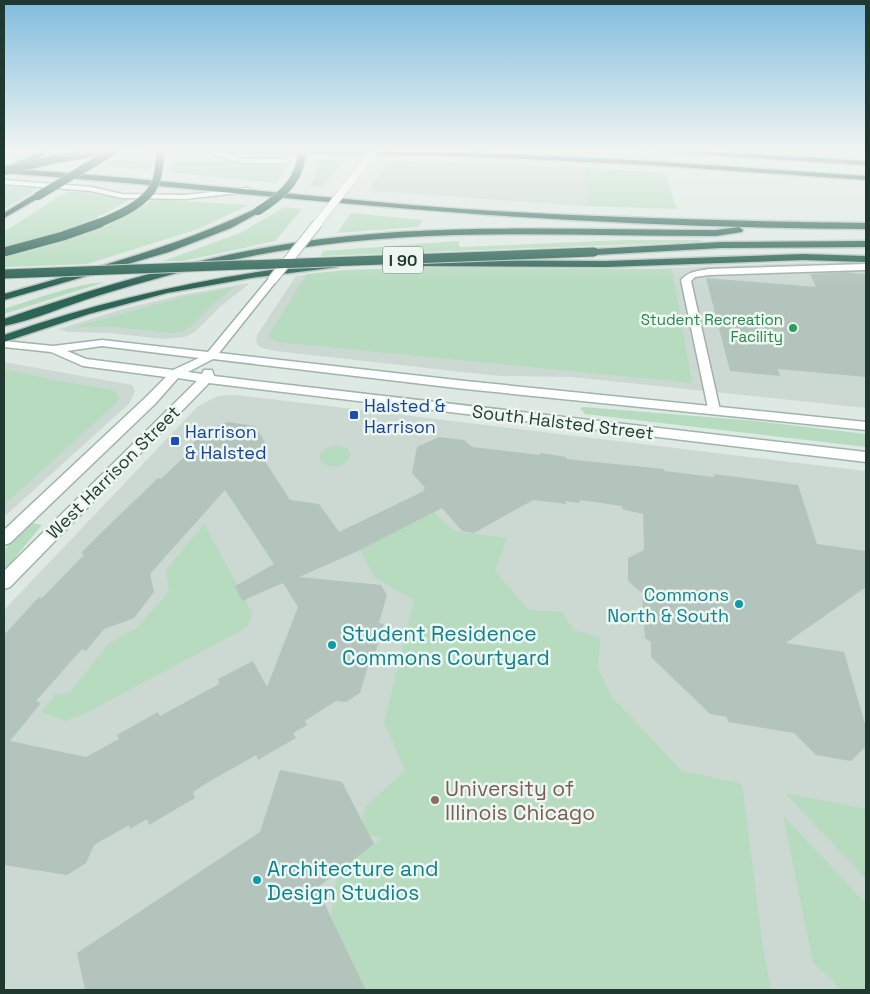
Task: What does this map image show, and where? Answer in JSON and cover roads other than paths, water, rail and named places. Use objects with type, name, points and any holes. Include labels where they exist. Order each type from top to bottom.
[{"type":"highway","points":[[4,216],[39,195]]},
{"type":"highway","points":[[4,252],[79,231],[110,218],[146,195]]},
{"type":"highway","points":[[4,298],[173,247],[221,229],[258,211],[280,195]]},
{"type":"highway","points":[[305,195],[472,211],[866,226]]},
{"type":"highway","points":[[4,323],[128,282],[238,256],[303,245],[375,237],[438,234],[716,233],[785,224]]},
{"type":"highway","name":"I 90","points":[[4,284],[212,267],[688,248],[721,245],[866,244]]},
{"type":"highway","points":[[688,248],[866,249]]},
{"type":"highway","points":[[7,343],[75,314],[138,297],[230,277],[288,269],[347,264],[404,263],[606,264],[803,257],[866,259]]},
{"type":"highway","points":[[4,274],[212,267]]},
{"type":"main road","points":[[119,195],[185,197],[200,195]]},
{"type":"main road","name":"West Harrison Street","points":[[4,539],[176,374],[211,356],[339,195]]},
{"type":"main road","points":[[714,410],[686,280],[692,275],[719,271],[866,267]]},
{"type":"main road","name":"South Halsted Street","points":[[7,343],[53,349],[102,343],[474,386],[866,426]]},
{"type":"main road","name":"South Halsted Street","points":[[53,349],[83,362],[866,457]]},
{"type":"main road","name":"West Harrison Street","points":[[4,582],[207,378],[211,356]]},
{"type":"place","name":"Student Recreation Facility","points":[[793,328]]},
{"type":"place","name":"Halsted & Harrison","points":[[354,415]]},
{"type":"place","name":"Harrison & Halsted","points":[[175,441]]},
{"type":"place","name":"Commons North & South","points":[[739,604]]},
{"type":"place","name":"Student Residence Commons Courtyard","points":[[332,645]]},
{"type":"place","name":"University of Illinois Chicago","points":[[435,800]]},
{"type":"place","name":"Architecture and Design Studios","points":[[257,880]]}]
